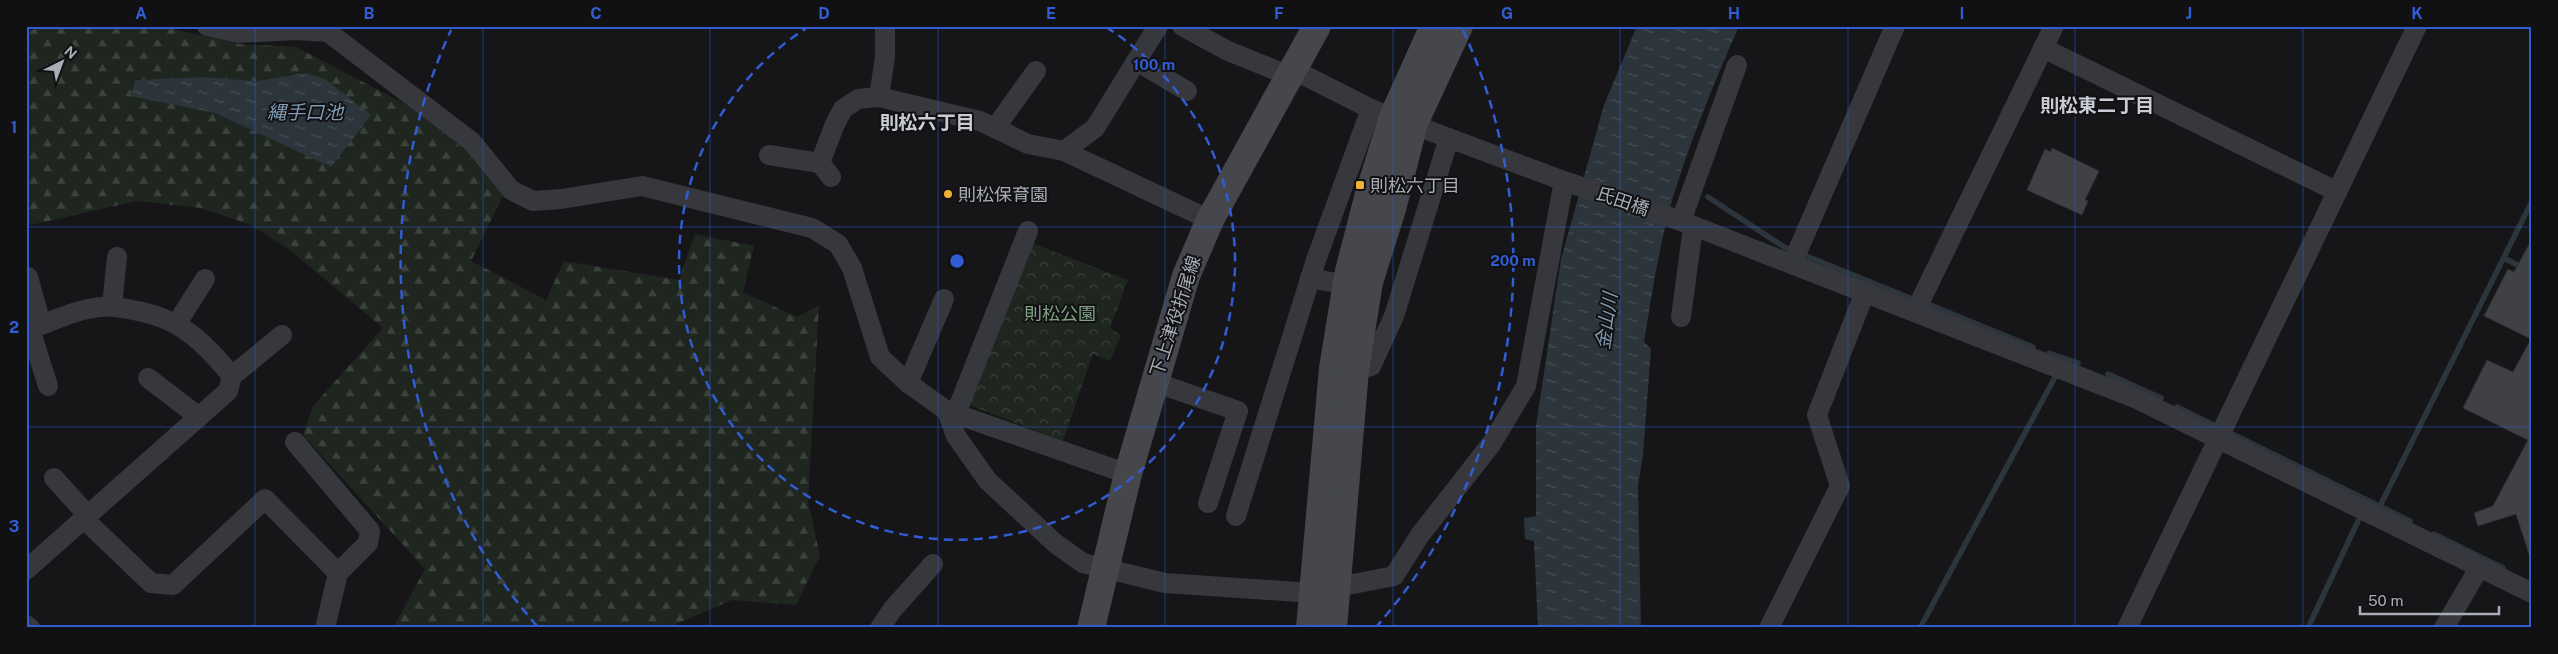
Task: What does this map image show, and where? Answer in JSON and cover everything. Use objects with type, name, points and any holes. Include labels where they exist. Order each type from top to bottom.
[{"type":"street","points":[[207,26],[238,33],[296,30],[328,32],[472,142],[511,190],[534,200],[561,199],[642,186],[812,228],[838,244],[852,268],[880,357],[908,383],[952,412],[1128,474]]},
{"type":"street","points":[[879,97],[885,57],[885,26]]},
{"type":"street","points":[[1064,151],[1095,128],[1158,26]]},
{"type":"street","name":"氏田橋","points":[[1182,26],[1228,51],[1292,73],[1392,116],[1792,264],[2136,399],[2532,593]]},
{"type":"street","name":"下上津役折尾線","points":[[1091,628],[1103,570],[1128,474],[1186,276],[1210,220],[1318,26]]},
{"type":"street","points":[[1236,516],[1310,278],[1392,116],[1434,26]]},
{"type":"street","points":[[1333,628],[1324,590],[1333,368],[1347,284],[1369,194],[1392,116],[1459,26]]},
{"type":"street","points":[[1792,264],[1895,26]]},
{"type":"street","points":[[1915,312],[2054,26]]},
{"type":"street","points":[[2127,628],[2417,26]]},
{"type":"street","points":[[2043,48],[2336,191]]},
{"type":"street","points":[[1136,60],[1187,91]]},
{"type":"street","points":[[1680,317],[1683,223],[1737,66]]},
{"type":"street","points":[[995,128],[1036,71]]},
{"type":"street","points":[[769,155],[825,170],[835,124],[843,109],[858,98],[879,97],[980,120],[1028,144],[1064,151],[1210,220]]},
{"type":"street","points":[[1310,628],[1324,590],[1369,282],[1392,209],[1392,116]]},
{"type":"street","points":[[1355,370],[1371,366],[1394,316],[1449,138]]},
{"type":"street","points":[[1028,231],[952,412],[956,436],[988,481],[1056,544],[1083,563],[1103,570],[1165,583],[1324,590],[1394,576],[1420,535],[1492,443],[1526,386],[1568,182]]},
{"type":"street","points":[[112,306],[117,257]]},
{"type":"street","points":[[28,277],[32,328],[48,386]]},
{"type":"street","points":[[1310,278],[1347,284]]},
{"type":"street","points":[[177,323],[205,279]]},
{"type":"street","points":[[1769,628],[1840,486],[1818,415],[1865,292]]},
{"type":"street","points":[[908,383],[944,299]]},
{"type":"street","points":[[32,328],[88,309],[112,306],[150,313],[177,323],[209,348],[232,376]]},
{"type":"street","points":[[26,570],[228,392],[232,376],[282,335]]},
{"type":"street","points":[[148,378],[199,417]]},
{"type":"street","points":[[1154,382],[1238,411],[1208,503]]},
{"type":"street","points":[[295,442],[370,531],[368,543],[338,573],[325,628]]},
{"type":"street","points":[[54,478],[82,509],[85,520],[151,582],[173,585],[265,499],[338,573]]},
{"type":"street","points":[[880,628],[892,610],[933,564]]},
{"type":"street","points":[[2444,628],[2479,568]]},
{"type":"street","points":[[26,625],[30,628]]},
{"type":"green space","points":[[45,26],[159,26],[239,44],[296,47],[407,105],[465,150],[503,196],[471,261],[546,300],[564,261],[679,280],[695,234],[754,246],[743,292],[797,317],[819,305],[808,501],[820,556],[796,605],[732,600],[667,628],[393,628],[425,569],[303,435],[313,406],[383,328],[291,251],[251,225],[201,208],[137,201],[26,226],[26,32]],"holes":[[[305,73],[331,167],[215,113],[131,95],[135,80],[204,77],[256,81]]]},
{"type":"green space","name":"則松公園","points":[[1032,243],[1128,280],[1110,328],[1121,335],[1110,361],[1093,354],[1063,441],[969,405]]},
{"type":"water","name":"金山川","points":[[1637,26],[1739,26],[1700,121],[1673,198],[1658,259],[1647,321],[1644,342],[1651,349],[1643,454],[1638,486],[1641,628],[1538,628],[1534,541],[1525,539],[1524,518],[1536,516],[1536,426],[1561,259],[1604,105]]},
{"type":"water","name":"縄手口池","points":[[305,73],[325,79],[371,115],[331,167],[215,113],[131,96],[135,80],[204,77],[256,81]]},
{"type":"building","points":[[2052,148],[2099,171],[2085,200],[2088,201],[2082,215],[2027,190],[2045,149],[2051,152]]},
{"type":"building","points":[[2532,239],[2532,553],[2529,554],[2516,514],[2478,526],[2474,513],[2493,506],[2528,440],[2463,408],[2487,360],[2513,372],[2531,339],[2484,316],[2508,269],[2514,272]]},
{"type":"waterway","points":[[1708,197],[1784,247],[1915,300]]},
{"type":"waterway","points":[[2380,506],[2532,201]]},
{"type":"waterway","points":[[2504,258],[2523,268]]},
{"type":"waterway","points":[[1928,304],[2033,347]]},
{"type":"waterway","points":[[2049,353],[2078,363]]},
{"type":"waterway","points":[[2108,374],[2161,398]]},
{"type":"waterway","points":[[1920,628],[2054,379]]},
{"type":"waterway","points":[[2177,407],[2410,521]]},
{"type":"waterway","points":[[2308,628],[2358,521]]},
{"type":"waterway","points":[[2434,534],[2503,568]]},
{"type":"place","name":"則松六丁目","points":[[1360,185]]},
{"type":"place","name":"則松保育園","points":[[948,194]]},
{"type":"district","name":"則松東二丁目","points":[[2097,105]]},
{"type":"district","name":"則松六丁目","points":[[927,122]]}]
